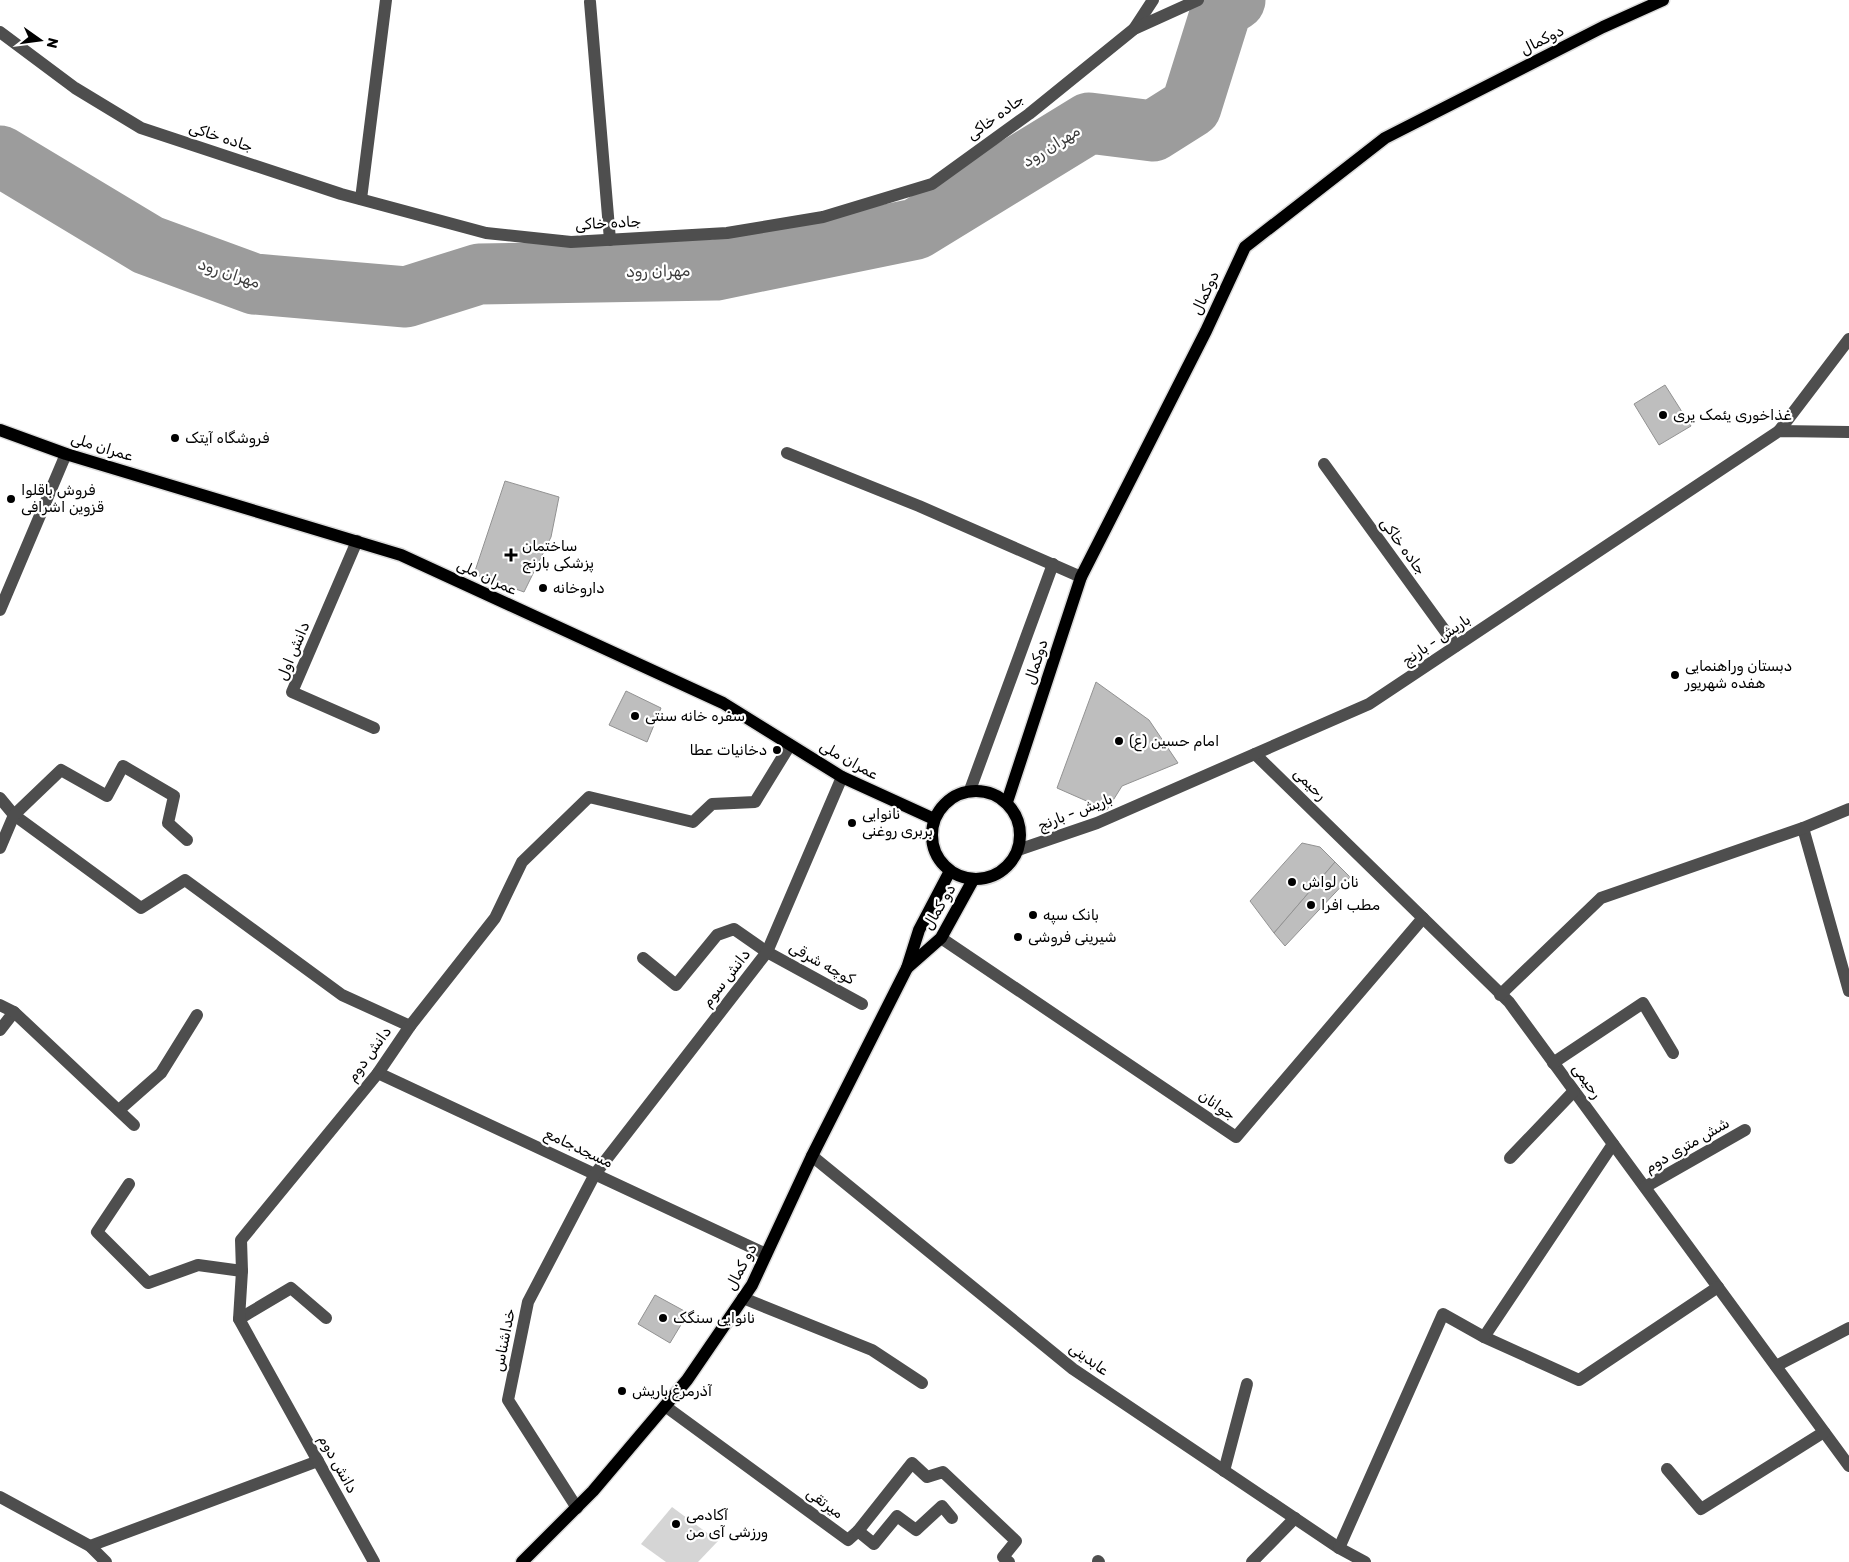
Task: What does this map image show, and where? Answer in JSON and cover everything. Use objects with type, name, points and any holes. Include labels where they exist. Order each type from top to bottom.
[{"type":"main road","name":"دوکمال","points":[[1007,802],[1081,577],[1206,331],[1245,247],[1385,138],[1603,27],[1663,0]]},
{"type":"main road","name":"عمران ملی","points":[[0,430],[66,454],[400,555],[723,703],[842,778],[934,819]]},
{"type":"main road","points":[[970,790],[990,792],[1007,802],[1017,816],[1021,833],[1018,850],[1008,866],[992,876],[974,880],[961,877],[950,871],[937,857],[931,838],[934,819],[948,799],[970,790]]},
{"type":"main road","name":"دو کمال","points":[[522,1562],[577,1508],[688,1380],[752,1285],[812,1156],[907,968],[919,930],[950,871]]},
{"type":"main road","name":"دو کمال","points":[[907,968],[942,938],[974,880]]},
{"type":"street","points":[[361,199],[386,0]]},
{"type":"street","points":[[1134,29],[1153,0]]},
{"type":"street","name":"جاده خاکی","points":[[0,32],[75,88],[141,128],[361,199],[486,233],[571,242],[727,233],[823,217],[932,184],[1029,114],[1134,29],[1198,0]]},
{"type":"street","points":[[590,2],[610,240]]},
{"type":"street","name":"باریش - بارنج","points":[[1018,850],[1098,823],[1369,704],[1779,431],[1849,339]]},
{"type":"street","points":[[1779,431],[1849,432]]},
{"type":"street","points":[[787,453],[919,506],[1081,577]]},
{"type":"street","points":[[0,610],[66,454]]},
{"type":"street","name":"جاده خاکی","points":[[1324,464],[1456,646]]},
{"type":"street","name":"دانش اول","points":[[357,541],[292,692],[374,728]]},
{"type":"street","points":[[970,790],[1053,564]]},
{"type":"street","name":"دانش دوم","points":[[374,1562],[240,1319],[241,1240],[378,1073],[410,1026],[495,918],[522,862],[589,797],[693,822],[712,804],[755,802],[790,745]]},
{"type":"street","name":"رحیمی","points":[[1255,754],[1509,1002],[1849,1466]]},
{"type":"street","points":[[0,848],[14,814],[61,770],[107,796],[124,766],[174,796],[168,823],[187,840]]},
{"type":"street","name":"دانش سوم","points":[[595,1174],[767,952],[842,778]]},
{"type":"street","points":[[0,798],[14,814],[141,908],[185,880],[342,995],[410,1026]]},
{"type":"street","points":[[1500,995],[1601,898],[1803,828],[1849,809]]},
{"type":"street","points":[[1803,828],[1849,990]]},
{"type":"street","name":"جوانان","points":[[942,938],[1236,1137],[1423,918]]},
{"type":"street","name":"کوچه شرقی","points":[[643,958],[676,985],[718,935],[734,929],[767,952],[862,1004]]},
{"type":"street","points":[[1553,1063],[1644,1003],[1672,1053]]},
{"type":"street","points":[[0,1005],[14,1012],[134,1125]]},
{"type":"street","points":[[0,1030],[14,1012]]},
{"type":"street","points":[[119,1110],[161,1074],[197,1015]]},
{"type":"street","name":"مسجدجامع","points":[[378,1073],[766,1254]]},
{"type":"street","points":[[1510,1158],[1574,1090]]},
{"type":"street","name":"شش متری دوم","points":[[1645,1187],[1745,1130]]},
{"type":"street","points":[[1484,1336],[1613,1144]]},
{"type":"street","name":"عابدینی","points":[[812,1156],[1073,1369],[1339,1548],[1365,1562]]},
{"type":"street","name":"خداشناس","points":[[577,1508],[508,1400],[528,1302],[595,1174]]},
{"type":"street","points":[[129,1184],[97,1232],[148,1283],[198,1266],[242,1271]]},
{"type":"street","points":[[1339,1548],[1443,1314],[1484,1336],[1579,1380],[1718,1287]]},
{"type":"street","points":[[240,1319],[291,1288],[326,1318]]},
{"type":"street","points":[[743,1298],[872,1350],[922,1384]]},
{"type":"street","points":[[1776,1366],[1849,1328]]},
{"type":"street","points":[[1224,1470],[1247,1384]]},
{"type":"street","name":"میرتقی","points":[[665,1406],[848,1540],[858,1531]]},
{"type":"street","points":[[1667,1469],[1701,1510],[1824,1432]]},
{"type":"street","points":[[90,1546],[318,1461]]},
{"type":"street","points":[[952,1518],[942,1506],[916,1530],[897,1516],[874,1544],[858,1531],[912,1463],[927,1477],[943,1472],[1016,1541],[1003,1557],[1009,1562]]},
{"type":"street","points":[[0,1497],[90,1546],[106,1562]]},
{"type":"street","points":[[1252,1562],[1295,1518]]},
{"type":"shaded area","name":"آکادمی ورزشی آی من","points":[[672,1507],[718,1541],[698,1562],[666,1562],[641,1544]]},
{"type":"building","name":"غذاخوری یئمک یری","points":[[1665,385],[1691,426],[1659,445],[1634,404]]},
{"type":"building","name":"ساختمان پزشکی بارنج","points":[[505,481],[559,497],[551,537],[524,592],[474,574]]},
{"type":"building","name":"امام حسین (ع)","points":[[1096,682],[1149,720],[1178,763],[1122,786],[1107,810],[1057,788]]},
{"type":"building","name":"سفره خانه سنتی","points":[[626,691],[661,708],[647,742],[609,725]]},
{"type":"building","name":"نان لواش","points":[[1302,843],[1320,847],[1335,862],[1274,933],[1250,901]]},
{"type":"building","name":"مطب افرا","points":[[1335,862],[1350,877],[1285,946],[1274,933]]},
{"type":"building","name":"نانوایی سنگک","points":[[655,1295],[688,1313],[670,1343],[638,1324]]},
{"type":"waterway","name":"مهران رود","points":[[0,156],[148,245],[254,284],[406,297],[479,274],[716,270],[916,229],[1089,123],[1153,131],[1191,107],[1222,8],[1235,0]]},
{"type":"place","name":"غذاخوری یئمک یری","points":[[1663,415]]},
{"type":"place","name":"فروشگاه آیتک","points":[[175,438]]},
{"type":"place","name":"فروش باقلوا قزوین اشرافی","points":[[11,499]]},
{"type":"place","name":"ساختمان پزشکی بارنج","points":[[511,555]]},
{"type":"place","name":"داروخانه","points":[[543,588]]},
{"type":"place","name":"دبستان وراهنمایی هفده شهریور","points":[[1675,675]]},
{"type":"place","name":"سفره خانه سنتی","points":[[635,716]]},
{"type":"place","name":"امام حسین (ع)","points":[[1119,741]]},
{"type":"place","name":"دخانیات عطا","points":[[777,750]]},
{"type":"place","name":"نانوایی بربری روغنی","points":[[852,823]]},
{"type":"place","name":"نان لواش","points":[[1292,882]]},
{"type":"place","name":"مطب افرا","points":[[1311,905]]},
{"type":"place","name":"بانک سپه","points":[[1033,915]]},
{"type":"place","name":"شیرینی فروشی","points":[[1018,937]]},
{"type":"place","name":"نانوایی سنگک","points":[[663,1318]]},
{"type":"place","name":"آذرمرغ باریش","points":[[622,1391]]},
{"type":"place","name":"آکادمی ورزشی آی من","points":[[676,1524]]}]
